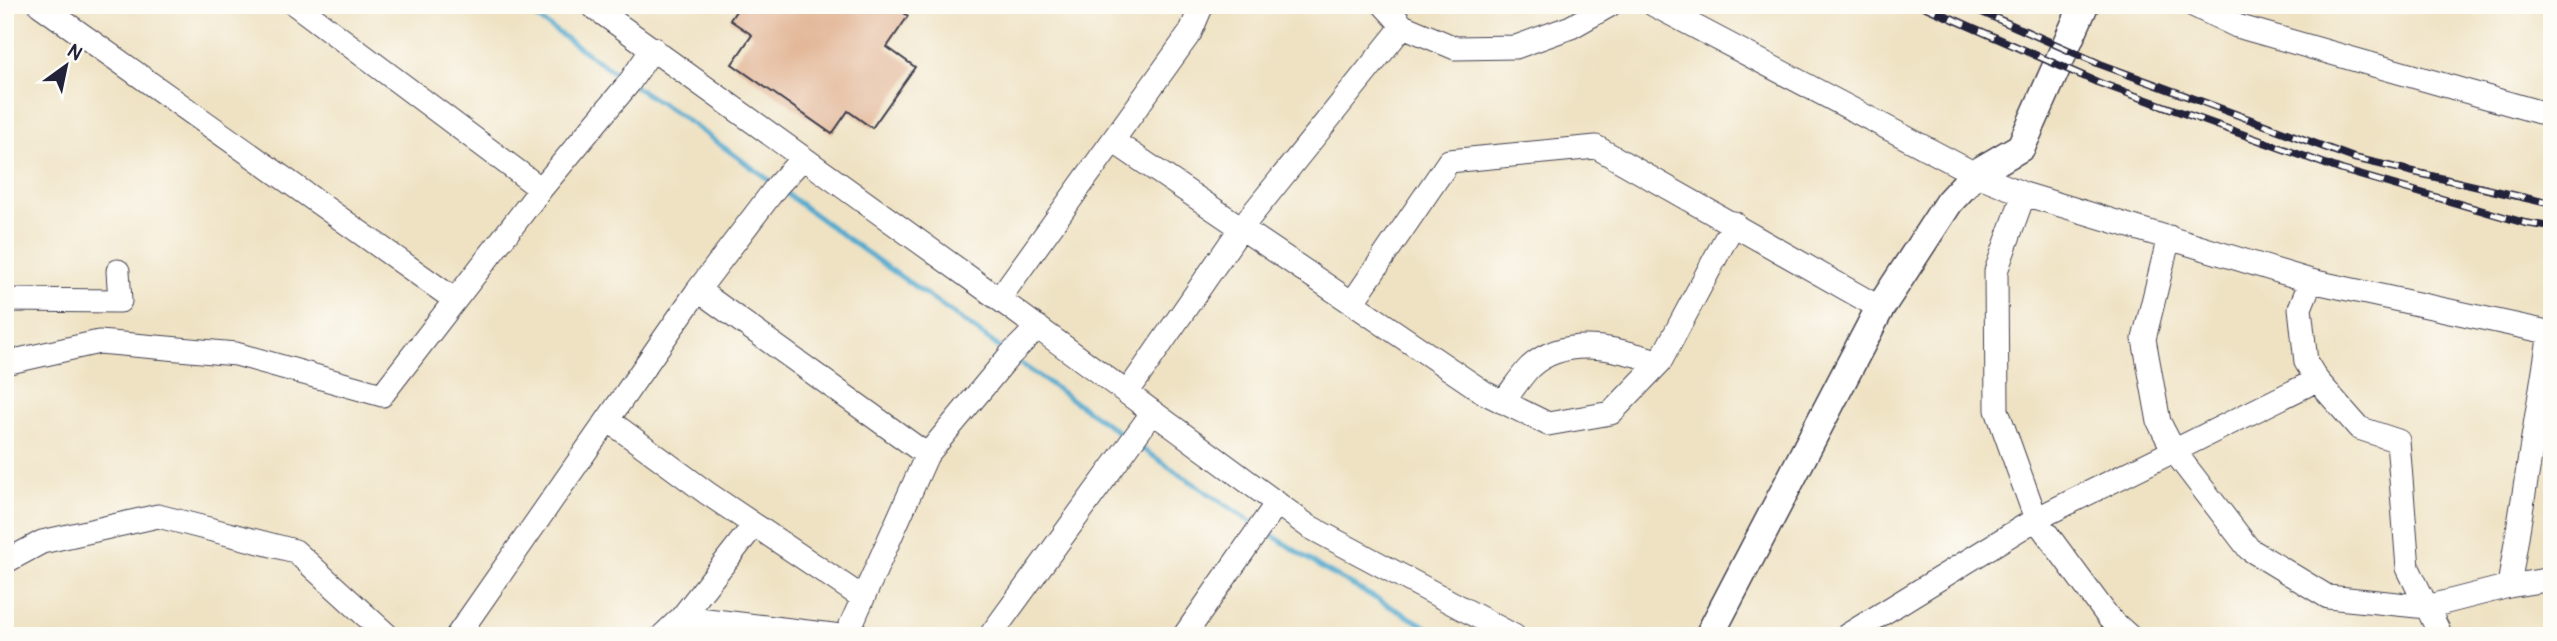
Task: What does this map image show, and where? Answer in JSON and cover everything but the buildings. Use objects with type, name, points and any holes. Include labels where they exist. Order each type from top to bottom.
[{"type":"street","points":[[40,5],[455,300]]},
{"type":"street","points":[[296,5],[541,189]]},
{"type":"street","points":[[591,5],[1038,327],[1308,526],[1514,636]]},
{"type":"street","points":[[999,299],[1190,33],[1202,5]]},
{"type":"street","points":[[1384,5],[1403,26],[1455,48],[1516,47],[1571,27],[1610,5]]},
{"type":"street","points":[[1654,5],[1975,174],[2024,194],[2311,281],[2551,333],[2509,586]]},
{"type":"street","points":[[1709,636],[1880,308],[1948,202],[1975,174],[2021,147],[2084,5]]},
{"type":"street","points":[[2193,5],[2237,26],[2552,114]]},
{"type":"street","points":[[1127,393],[1241,228],[1403,26]]},
{"type":"street","points":[[5,363],[99,342],[236,354],[382,395],[541,189],[629,83],[653,48]]},
{"type":"street","points":[[1113,141],[1485,393],[1548,424],[1611,413],[1660,362],[1734,223]]},
{"type":"street","points":[[1352,303],[1449,161],[1596,146],[1880,308]]},
{"type":"street","points":[[457,636],[698,290],[777,186],[802,159]]},
{"type":"street","points":[[2024,194],[1997,271],[1997,410],[2036,519],[2109,618],[2129,636]]},
{"type":"street","points":[[2169,237],[2144,339],[2159,422],[2174,451],[2249,549],[2328,597],[2427,607],[2509,586],[2552,579]]},
{"type":"street","points":[[5,300],[120,301],[118,271]]},
{"type":"street","points":[[2311,281],[2300,308],[2306,362],[2317,380],[2359,428],[2398,441],[2408,568],[2441,636]]},
{"type":"street","points":[[698,290],[927,455]]},
{"type":"street","points":[[846,636],[927,455],[1010,355],[1038,327]]},
{"type":"street","points":[[1503,402],[1528,368],[1559,349],[1611,349],[1660,362]]},
{"type":"street","points":[[1846,636],[2036,519],[2317,380]]},
{"type":"street","points":[[990,636],[1153,412]]},
{"type":"street","points":[[608,420],[863,598]]},
{"type":"street","points":[[1184,636],[1277,503]]},
{"type":"street","points":[[5,562],[43,542],[158,516],[295,551],[388,636]]},
{"type":"street","points":[[662,636],[682,617],[754,524]]},
{"type":"street","points":[[682,617],[841,636]]},
{"type":"waterway","points":[[519,5],[625,80]]},
{"type":"waterway","points":[[634,86],[772,182]]},
{"type":"waterway","points":[[782,190],[1004,351]]},
{"type":"waterway","points":[[1014,359],[1127,438]]},
{"type":"waterway","points":[[1138,446],[1254,524]]},
{"type":"waterway","points":[[1266,531],[1323,569],[1443,636]]},
{"type":"railway","points":[[1921,5],[2097,82],[2342,170],[2525,223],[2552,227]]},
{"type":"railway","points":[[1966,5],[2100,64],[2354,158],[2552,204]]}]
